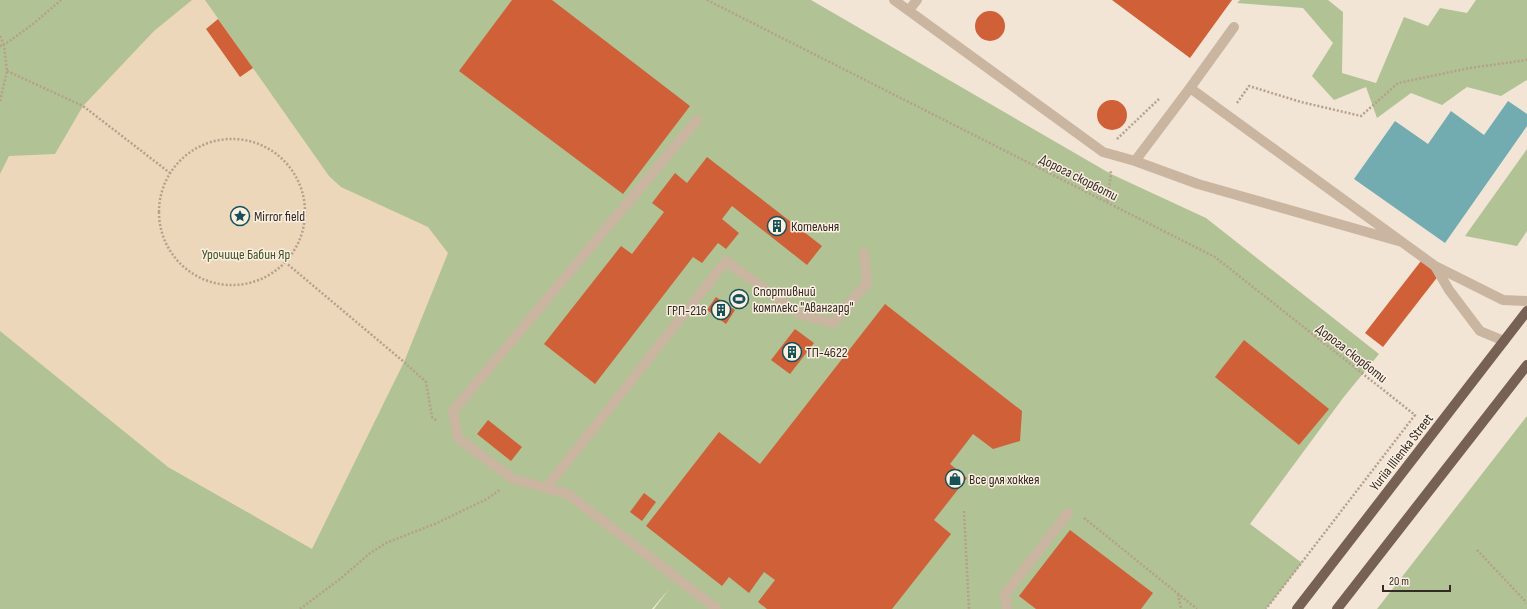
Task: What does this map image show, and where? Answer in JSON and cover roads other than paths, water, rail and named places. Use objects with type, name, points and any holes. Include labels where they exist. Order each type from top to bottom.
[{"type":"main road","name":"Yuriia Illienka Street","points":[[1297,609],[1527,311]]},
{"type":"main road","points":[[1337,609],[1527,365]]},
{"type":"lane","points":[[894,0],[1103,152],[1135,161],[1198,184],[1402,242]]},
{"type":"lane","points":[[908,10],[917,0]]},
{"type":"lane","points":[[1135,161],[1234,27]]},
{"type":"lane","points":[[1190,88],[1435,266],[1503,300],[1527,301]]},
{"type":"lane","points":[[696,120],[453,411],[458,438],[513,479],[568,494],[717,609]]},
{"type":"lane","points":[[546,488],[726,261],[799,314],[833,323],[867,283],[864,253]]},
{"type":"lane","points":[[1435,266],[1449,290],[1480,331],[1504,341]]},
{"type":"lane","points":[[1008,609],[1005,594],[1068,513]]},
{"type":"water","points":[[1508,101],[1527,114],[1527,126],[1445,243],[1354,179],[1395,121],[1428,144],[1451,111],[1484,135]]},
{"type":"place","name":"Mirror field","points":[[240,216]]},
{"type":"place","name":"Котельня","points":[[777,226]]},
{"type":"place","name":"Спортивний комплекс \"Авангард\"","points":[[739,299]]},
{"type":"place","name":"ГРП-216","points":[[721,310]]},
{"type":"place","name":"ТП-4622","points":[[792,352]]},
{"type":"place","name":"Все для хоккея","points":[[955,479]]},
{"type":"park label","name":"Урочище Бабин Яр","points":[[246,254]]}]
